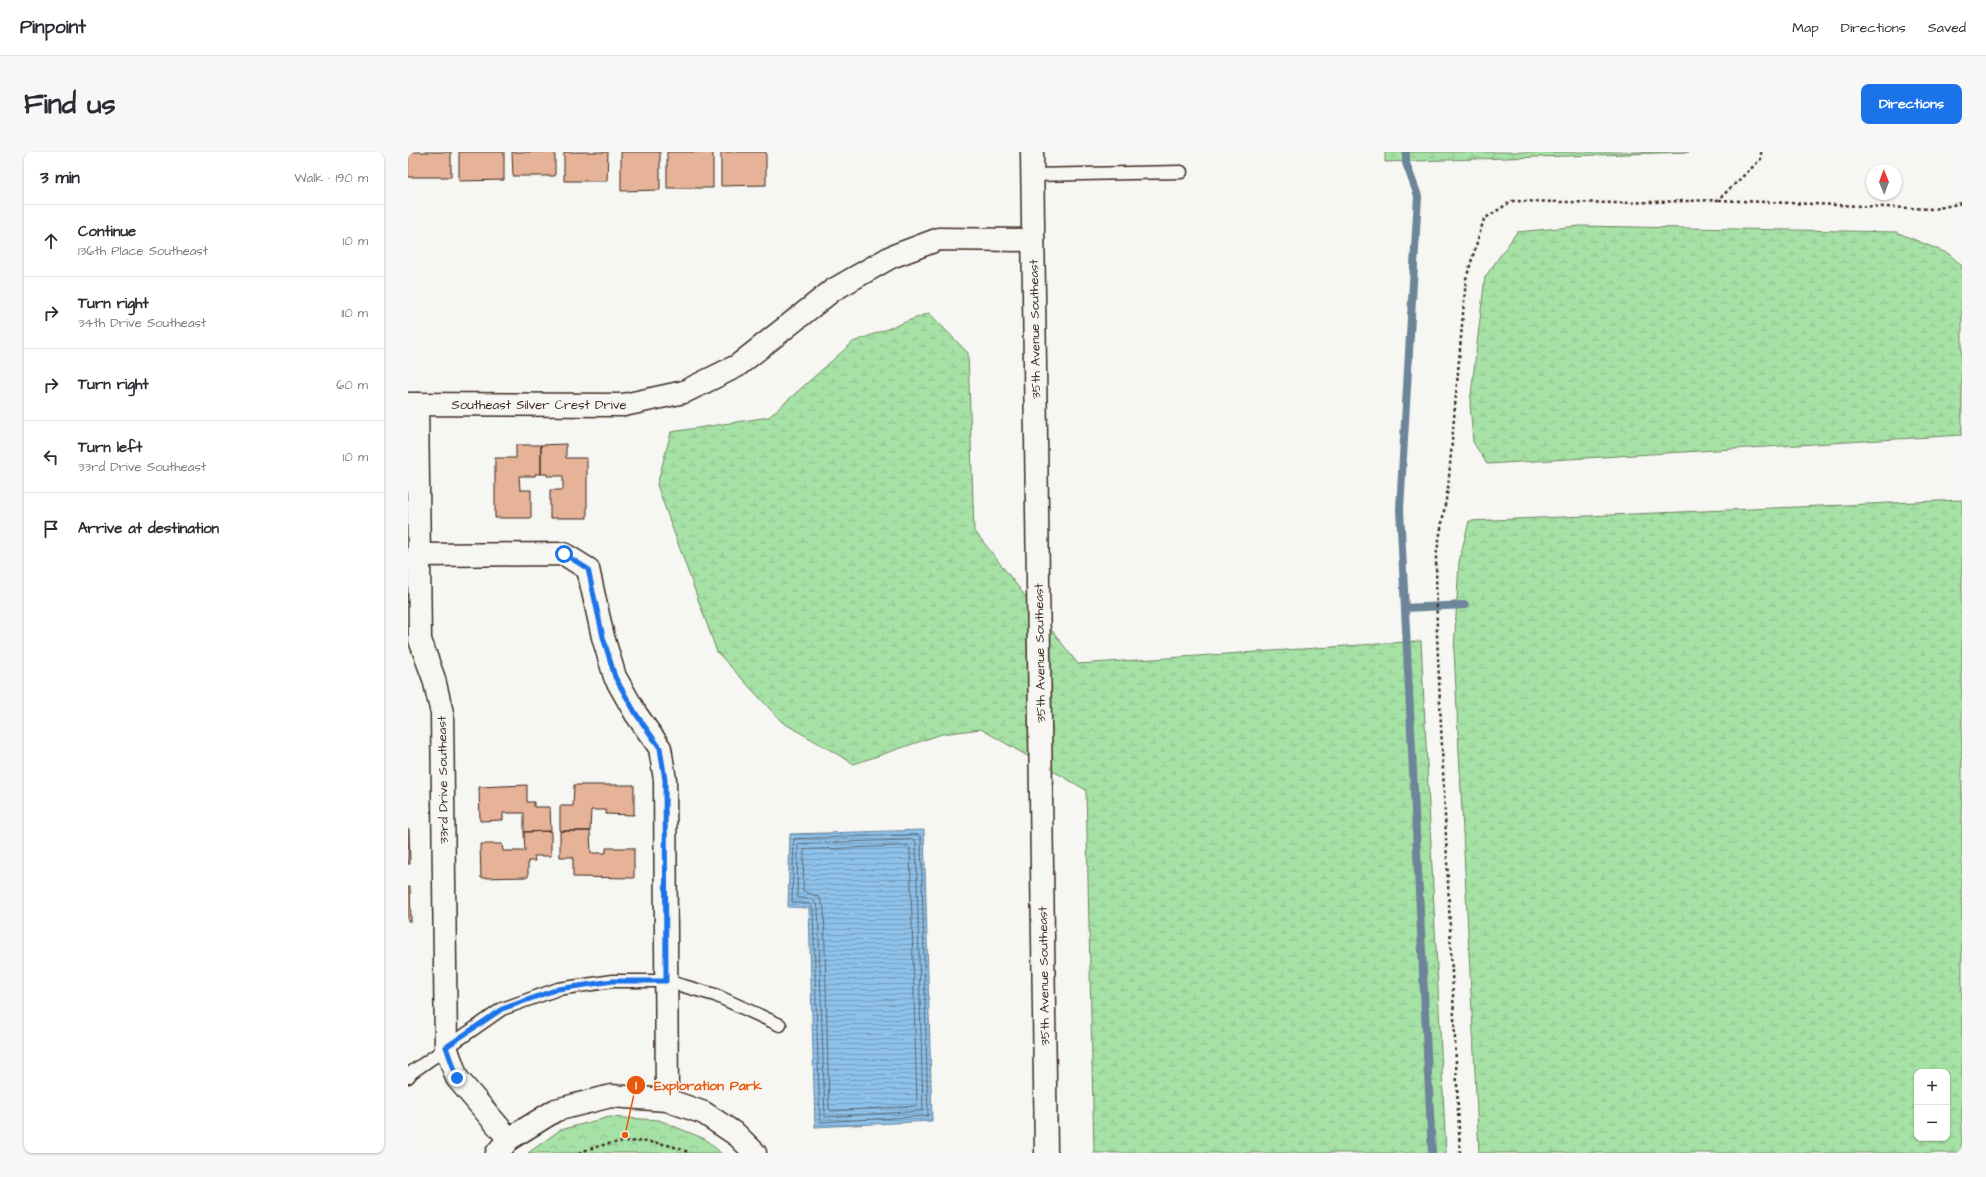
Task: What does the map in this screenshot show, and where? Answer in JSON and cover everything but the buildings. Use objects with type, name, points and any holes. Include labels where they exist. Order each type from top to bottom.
[{"type":"street","name":"35th Avenue Southeast","points":[[1032,152],[1046,1153]]},
{"type":"street","name":"Southeast Silver Crest Drive","points":[[412,404],[624,405],[684,392],[737,366],[833,290],[891,257],[940,239],[1033,240]]},
{"type":"street","name":"33rd Drive Southeast","points":[[412,404],[420,640],[434,679],[442,713],[446,1047],[457,1078],[503,1146]]},
{"type":"street","points":[[418,555],[564,554],[588,569],[603,637],[615,677],[636,714],[660,748],[665,780],[667,1100]]},
{"type":"street","points":[[503,1146],[556,1110],[611,1096],[667,1100],[704,1113],[737,1135],[755,1153]]},
{"type":"lane","points":[[1032,175],[1181,172]]},
{"type":"lane","points":[[408,1077],[412,1072],[446,1047],[502,1009],[558,989],[613,981],[666,981],[715,995],[780,1025]]},
{"type":"path","points":[[1718,200],[1760,159],[1761,152]]},
{"type":"path","points":[[1460,1153],[1437,635],[1436,557],[1448,488],[1466,279],[1484,219],[1512,201],[1620,203],[1718,200],[1934,209],[1962,203]]},
{"type":"path","points":[[579,1153],[608,1144],[648,1141],[690,1153]]},
{"type":"green space","points":[[1385,152],[1689,152],[1385,162]]},
{"type":"green space","points":[[1580,226],[1896,232],[1949,254],[1962,266],[1962,435],[1487,464],[1473,442],[1470,403],[1485,277],[1517,232]]},
{"type":"green space","points":[[929,313],[968,353],[974,530],[1078,664],[1421,641],[1446,1153],[1094,1153],[1086,790],[981,729],[942,734],[854,764],[782,722],[717,652],[657,485],[671,432],[769,417],[853,342]]},
{"type":"green space","points":[[1962,500],[1962,1153],[1479,1153],[1454,651],[1459,562],[1469,521]]},
{"type":"green space","points":[[609,1117],[659,1120],[705,1139],[721,1153],[528,1153],[560,1130]]},
{"type":"water","points":[[924,830],[932,1121],[815,1127],[809,908],[788,907],[790,834]]},
{"type":"waterway","points":[[1406,152],[1406,163],[1418,196],[1400,509],[1432,1153]]},
{"type":"waterway","points":[[1405,608],[1465,605]]},
{"type":"place","name":"Exploration Park","points":[[625,1135]]},
{"type":"route","points":[[457,1078],[446,1047],[502,1009],[558,989],[613,981],[666,981],[665,780],[660,748],[636,714],[615,677],[603,637],[588,569],[564,554]]}]
